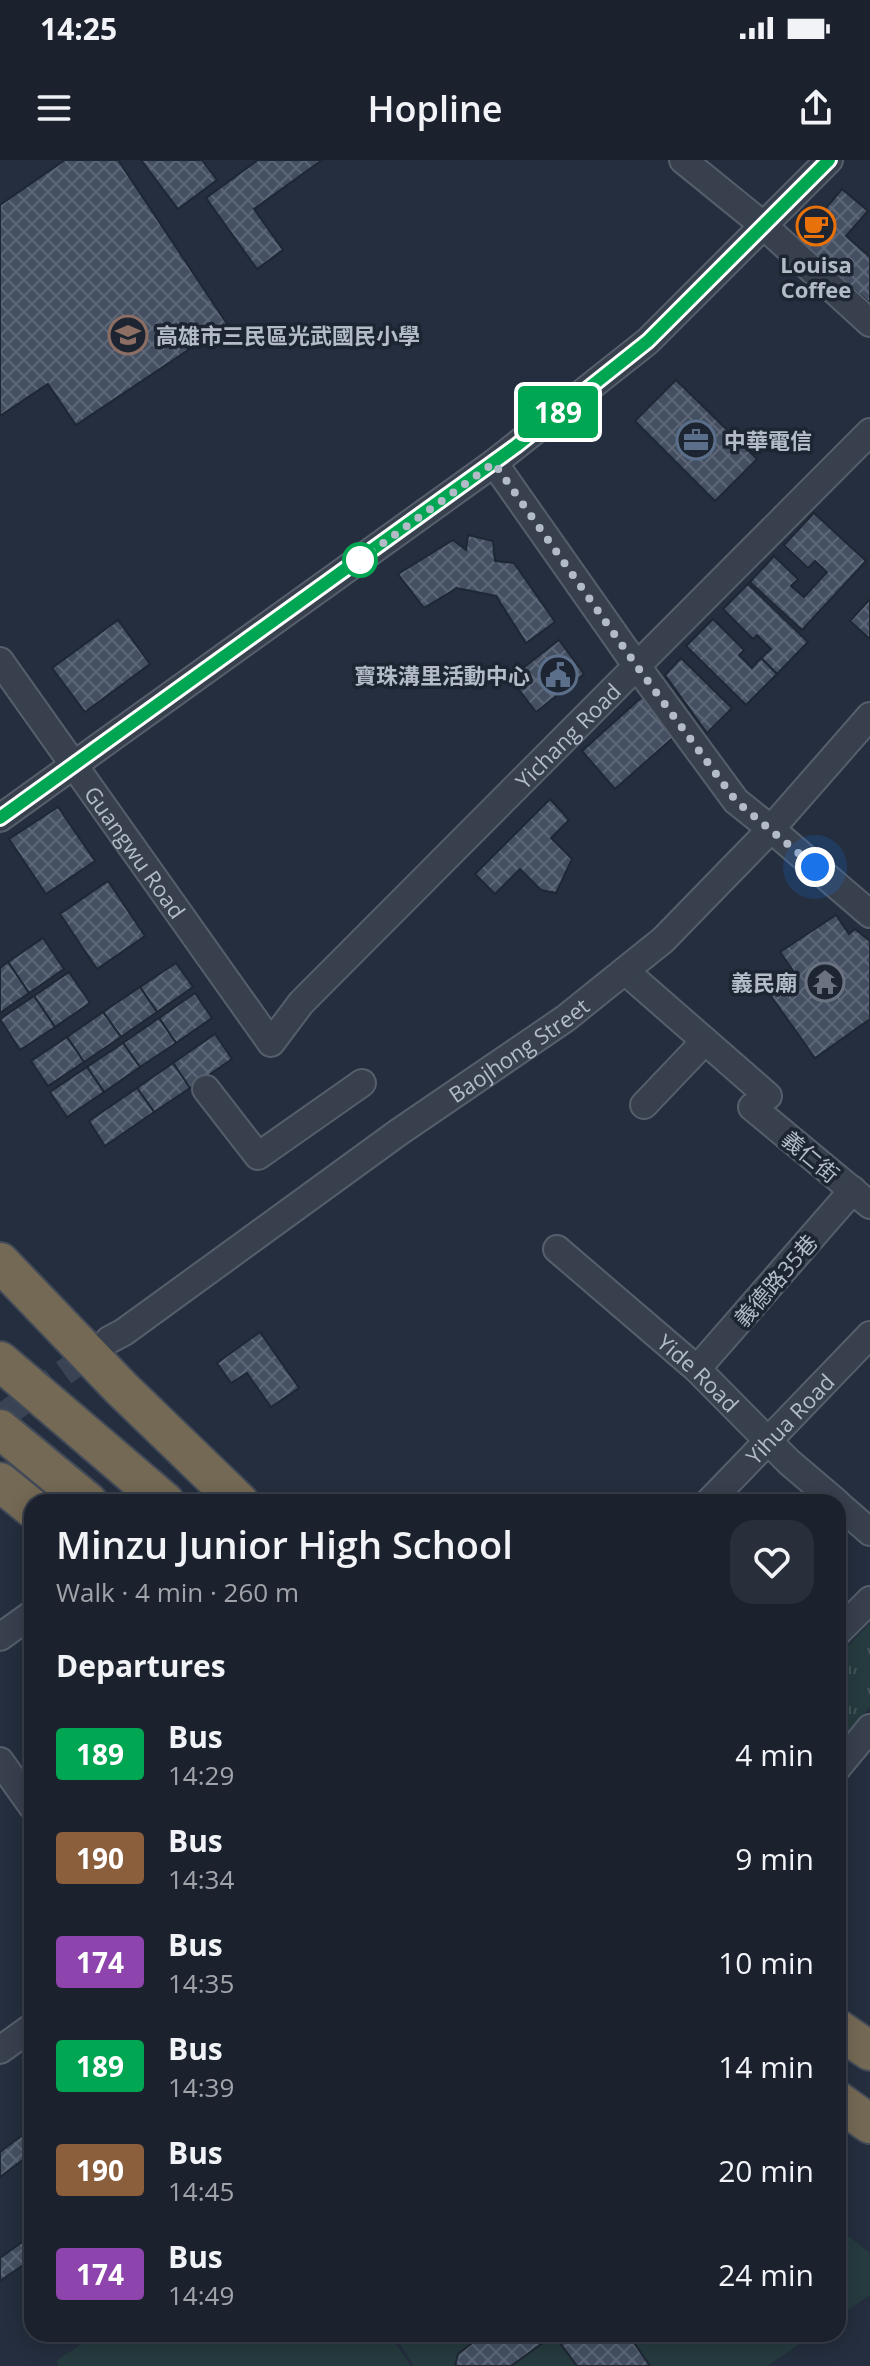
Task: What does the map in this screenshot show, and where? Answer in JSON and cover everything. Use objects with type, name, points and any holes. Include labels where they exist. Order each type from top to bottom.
[{"type":"highway","points":[[0,1262],[121,1388],[231,1494]]},
{"type":"highway","points":[[0,1298],[121,1388]]},
{"type":"highway","points":[[0,1361],[156,1494]]},
{"type":"highway","points":[[0,1429],[78,1494]]},
{"type":"highway","points":[[0,1482],[24,1502]]},
{"type":"highway","points":[[846,2034],[870,2051]]},
{"type":"highway","points":[[846,2107],[870,2124]]},
{"type":"street","points":[[683,160],[763,225],[870,323]]},
{"type":"street","points":[[0,818],[494,463],[648,341],[829,160]]},
{"type":"street","name":"Yichang Road","points":[[271,1043],[301,1003],[870,432]]},
{"type":"street","points":[[494,463],[736,801],[870,914]]},
{"type":"street","name":"Guangwu Road","points":[[0,661],[271,1043]]},
{"type":"street","name":"Baojhong Street","points":[[116,1336],[399,1132],[566,1018],[625,971],[663,940],[867,726]]},
{"type":"street","name":"義仁街","points":[[625,971],[705,1041],[760,1102],[861,1198]]},
{"type":"street","points":[[644,1105],[705,1041]]},
{"type":"street","points":[[206,1089],[258,1156],[362,1083]]},
{"type":"street","name":"義德路35巷","points":[[697,1369],[861,1198]]},
{"type":"street","name":"Yide Road","points":[[557,1249],[697,1369],[769,1442],[827,1494]]},
{"type":"street","name":"Yihua Road","points":[[717,1494],[870,1335]]},
{"type":"street","name":"Yide Road","points":[[846,1511],[870,1532]]},
{"type":"street","points":[[846,1624],[870,1600]]},
{"type":"street","points":[[0,1637],[24,1620]]},
{"type":"street","points":[[846,1757],[870,1728]]},
{"type":"street","points":[[0,1761],[24,1795]]},
{"type":"street","points":[[0,2050],[24,2033]]},
{"type":"green space","points":[[870,1623],[870,1707],[846,1735],[846,1648]]},
{"type":"green space","points":[[846,2234],[870,2253],[870,2295],[846,2312]]},
{"type":"green space","points":[[85,2342],[394,2342],[411,2366],[58,2366],[57,2360]]},
{"type":"green space","points":[[399,2342],[802,2342],[767,2366],[414,2366]]},
{"type":"building","points":[[65,160],[118,160],[227,324],[76,425],[48,384],[0,416],[0,205]]},
{"type":"building","points":[[141,160],[202,160],[217,180],[178,209]]},
{"type":"building","points":[[258,160],[322,160],[254,209],[283,250],[257,269],[206,198]]},
{"type":"building","points":[[842,189],[868,211],[846,236],[870,257],[870,303],[798,241]]},
{"type":"building","name":"中華電信","points":[[676,380],[757,459],[715,501],[635,421]]},
{"type":"building","points":[[814,513],[866,561],[802,630],[750,582],[774,556],[798,579],[791,586],[804,597],[827,572],[815,561],[808,568],[784,545]]},
{"type":"building","points":[[468,535],[493,541],[495,561],[514,563],[555,622],[526,643],[496,596],[457,588],[424,608],[398,574],[453,540],[466,550]]},
{"type":"building","points":[[748,584],[808,642],[777,674],[761,658],[771,649],[757,635],[753,639],[723,609]]},
{"type":"building","points":[[870,599],[870,639],[850,621]]},
{"type":"building","points":[[713,619],[744,650],[739,655],[752,668],[761,658],[777,674],[746,705],[686,646]]},
{"type":"building","points":[[118,620],[150,664],[85,712],[52,668]]},
{"type":"building","points":[[559,640],[584,674],[536,712],[510,678]]},
{"type":"building","points":[[681,658],[732,708],[707,733],[665,675]]},
{"type":"building","points":[[642,697],[676,735],[615,789],[582,751]]},
{"type":"building","points":[[550,799],[569,820],[551,838],[572,859],[556,893],[541,890],[520,869],[495,894],[475,874]]},
{"type":"building","points":[[58,807],[95,861],[46,894],[9,839]]},
{"type":"building","points":[[108,881],[145,936],[97,969],[60,914]]},
{"type":"building","name":"義民廟","points":[[836,915],[849,934],[855,929],[870,941],[870,1019],[815,1058],[768,992],[794,972],[780,952]]},
{"type":"building","points":[[43,938],[64,969],[29,993],[8,962]]},
{"type":"building","points":[[8,962],[29,993],[0,1013],[0,968]]},
{"type":"building","points":[[176,963],[193,987],[157,1012],[140,987]]},
{"type":"building","points":[[69,972],[90,1003],[55,1027],[34,996]]},
{"type":"building","points":[[140,987],[157,1012],[121,1037],[103,1012]]},
{"type":"building","points":[[195,993],[212,1018],[176,1043],[159,1018]]},
{"type":"building","points":[[34,996],[55,1027],[20,1050],[0,1019]]},
{"type":"building","points":[[103,1012],[121,1037],[84,1062],[67,1037]]},
{"type":"building","points":[[159,1018],[176,1043],[140,1067],[123,1043]]},
{"type":"building","points":[[215,1034],[232,1059],[190,1088],[173,1063]]},
{"type":"building","points":[[67,1037],[84,1062],[48,1086],[31,1061]]},
{"type":"building","points":[[123,1043],[140,1067],[104,1092],[87,1067]]},
{"type":"building","points":[[173,1063],[190,1088],[154,1112],[137,1088]]},
{"type":"building","points":[[87,1067],[104,1092],[67,1117],[50,1092]]},
{"type":"building","points":[[137,1088],[154,1112],[105,1146],[89,1121]]},
{"type":"building","points":[[260,1332],[299,1388],[271,1407],[247,1373],[231,1383],[217,1363]]},
{"type":"building","points":[[24,2134],[24,2159],[0,2177],[0,2152]]},
{"type":"building","points":[[24,2241],[24,2264],[0,2281],[0,2258]]},
{"type":"building","points":[[474,2342],[544,2342],[511,2366],[455,2366],[458,2354]]},
{"type":"building","points":[[559,2342],[634,2342],[650,2366],[577,2366]]},
{"type":"tunnel","points":[[0,1418],[100,1347]]},
{"type":"bus line","name":"189","points":[[0,818],[516,446],[648,341],[829,160]]},
{"type":"place","name":"Louisa Coffee","points":[[816,226]]},
{"type":"place","name":"高雄市三民區光武國民小學","points":[[128,335]]},
{"type":"place","name":"中華電信","points":[[696,440]]},
{"type":"place","name":"寶珠溝里活動中心","points":[[558,675]]},
{"type":"place","name":"義民廟","points":[[825,982]]},
{"type":"route","points":[[360,560],[494,463],[736,801],[815,867]]}]
